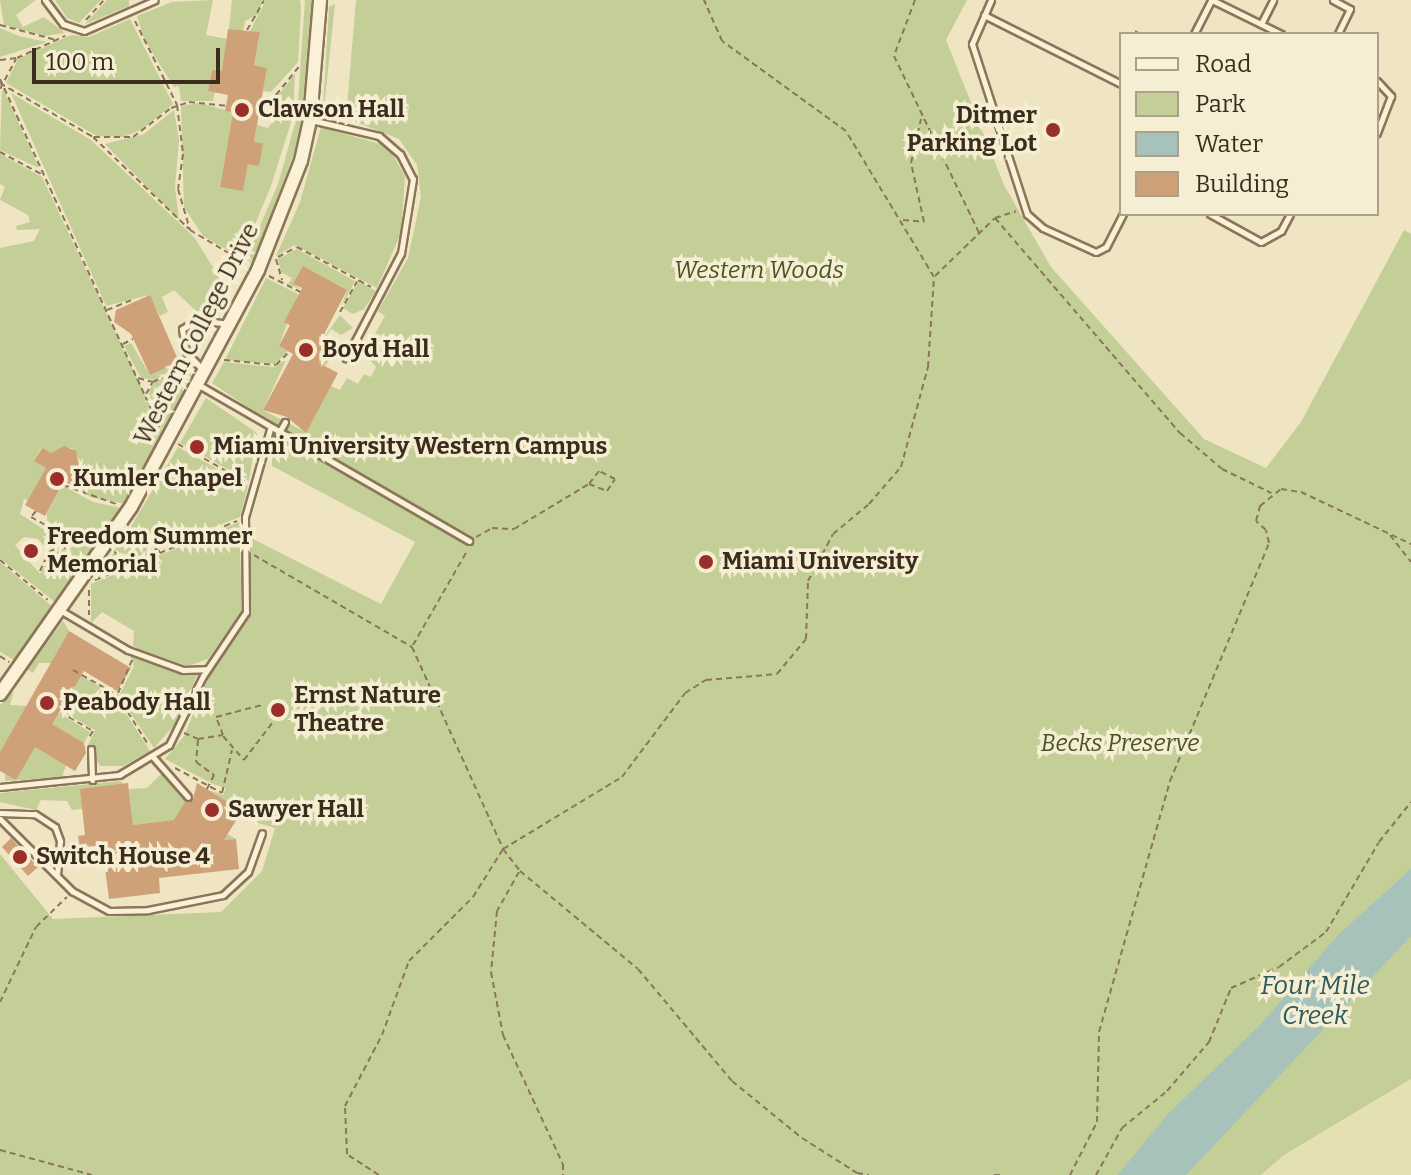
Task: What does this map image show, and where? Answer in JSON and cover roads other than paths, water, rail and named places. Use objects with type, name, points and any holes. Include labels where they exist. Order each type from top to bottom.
[{"type":"street","name":"Western College Drive","points":[[0,694],[131,507],[231,325],[285,208],[310,120],[320,0]]},
{"type":"lane","points":[[45,0],[74,30],[97,28],[155,0]]},
{"type":"lane","points":[[991,0],[972,44],[1025,208],[1043,228],[1096,252],[1106,247],[1122,216]]},
{"type":"lane","points":[[1195,32],[1212,0],[1277,32]]},
{"type":"lane","points":[[1261,24],[1273,0]]},
{"type":"lane","points":[[1333,0],[1350,9],[1339,32]]},
{"type":"lane","points":[[984,15],[1119,83]]},
{"type":"lane","points":[[1379,83],[1391,96],[1379,128]]},
{"type":"lane","points":[[310,120],[379,136],[408,166],[413,191],[405,241],[346,358]]},
{"type":"lane","points":[[1214,216],[1261,242],[1281,231],[1289,216]]},
{"type":"lane","points":[[231,325],[187,322],[181,340],[195,362],[199,384],[278,434],[469,541]]},
{"type":"lane","points":[[278,434],[285,422]]},
{"type":"lane","points":[[0,787],[119,775],[155,756],[179,730],[207,669],[246,612],[245,517],[270,429]]},
{"type":"lane","points":[[59,610],[128,650],[183,670],[207,669]]},
{"type":"lane","points":[[91,749],[92,780]]},
{"type":"lane","points":[[155,756],[188,797]]},
{"type":"lane","points":[[0,816],[35,814],[55,827],[60,841],[57,874]]},
{"type":"lane","points":[[0,816],[72,891],[109,911],[206,902],[223,895],[248,872],[262,833]]},
{"type":"water","name":"Four Mile Creek","points":[[1411,869],[1411,936],[1186,1175],[1118,1175],[1166,1116],[1261,1024],[1338,935]]},
{"type":"place","name":"Clawson Hall","points":[[242,110]]},
{"type":"place","name":"Ditmer Parking Lot","points":[[1053,130]]},
{"type":"place","name":"Boyd Hall","points":[[306,350]]},
{"type":"place","name":"Miami University Western Campus","points":[[197,447]]},
{"type":"place","name":"Kumler Chapel","points":[[57,479]]},
{"type":"place","name":"Freedom Summer Memorial","points":[[31,551]]},
{"type":"place","name":"Miami University","points":[[706,562]]},
{"type":"place","name":"Peabody Hall","points":[[47,703]]},
{"type":"place","name":"Ernst Nature Theatre","points":[[278,710]]},
{"type":"place","name":"Sawyer Hall","points":[[212,810]]},
{"type":"place","name":"Switch House 4","points":[[20,857]]},
{"type":"park label","name":"Western Woods","points":[[759,271]]},
{"type":"park label","name":"Becks Preserve","points":[[1120,744]]}]
